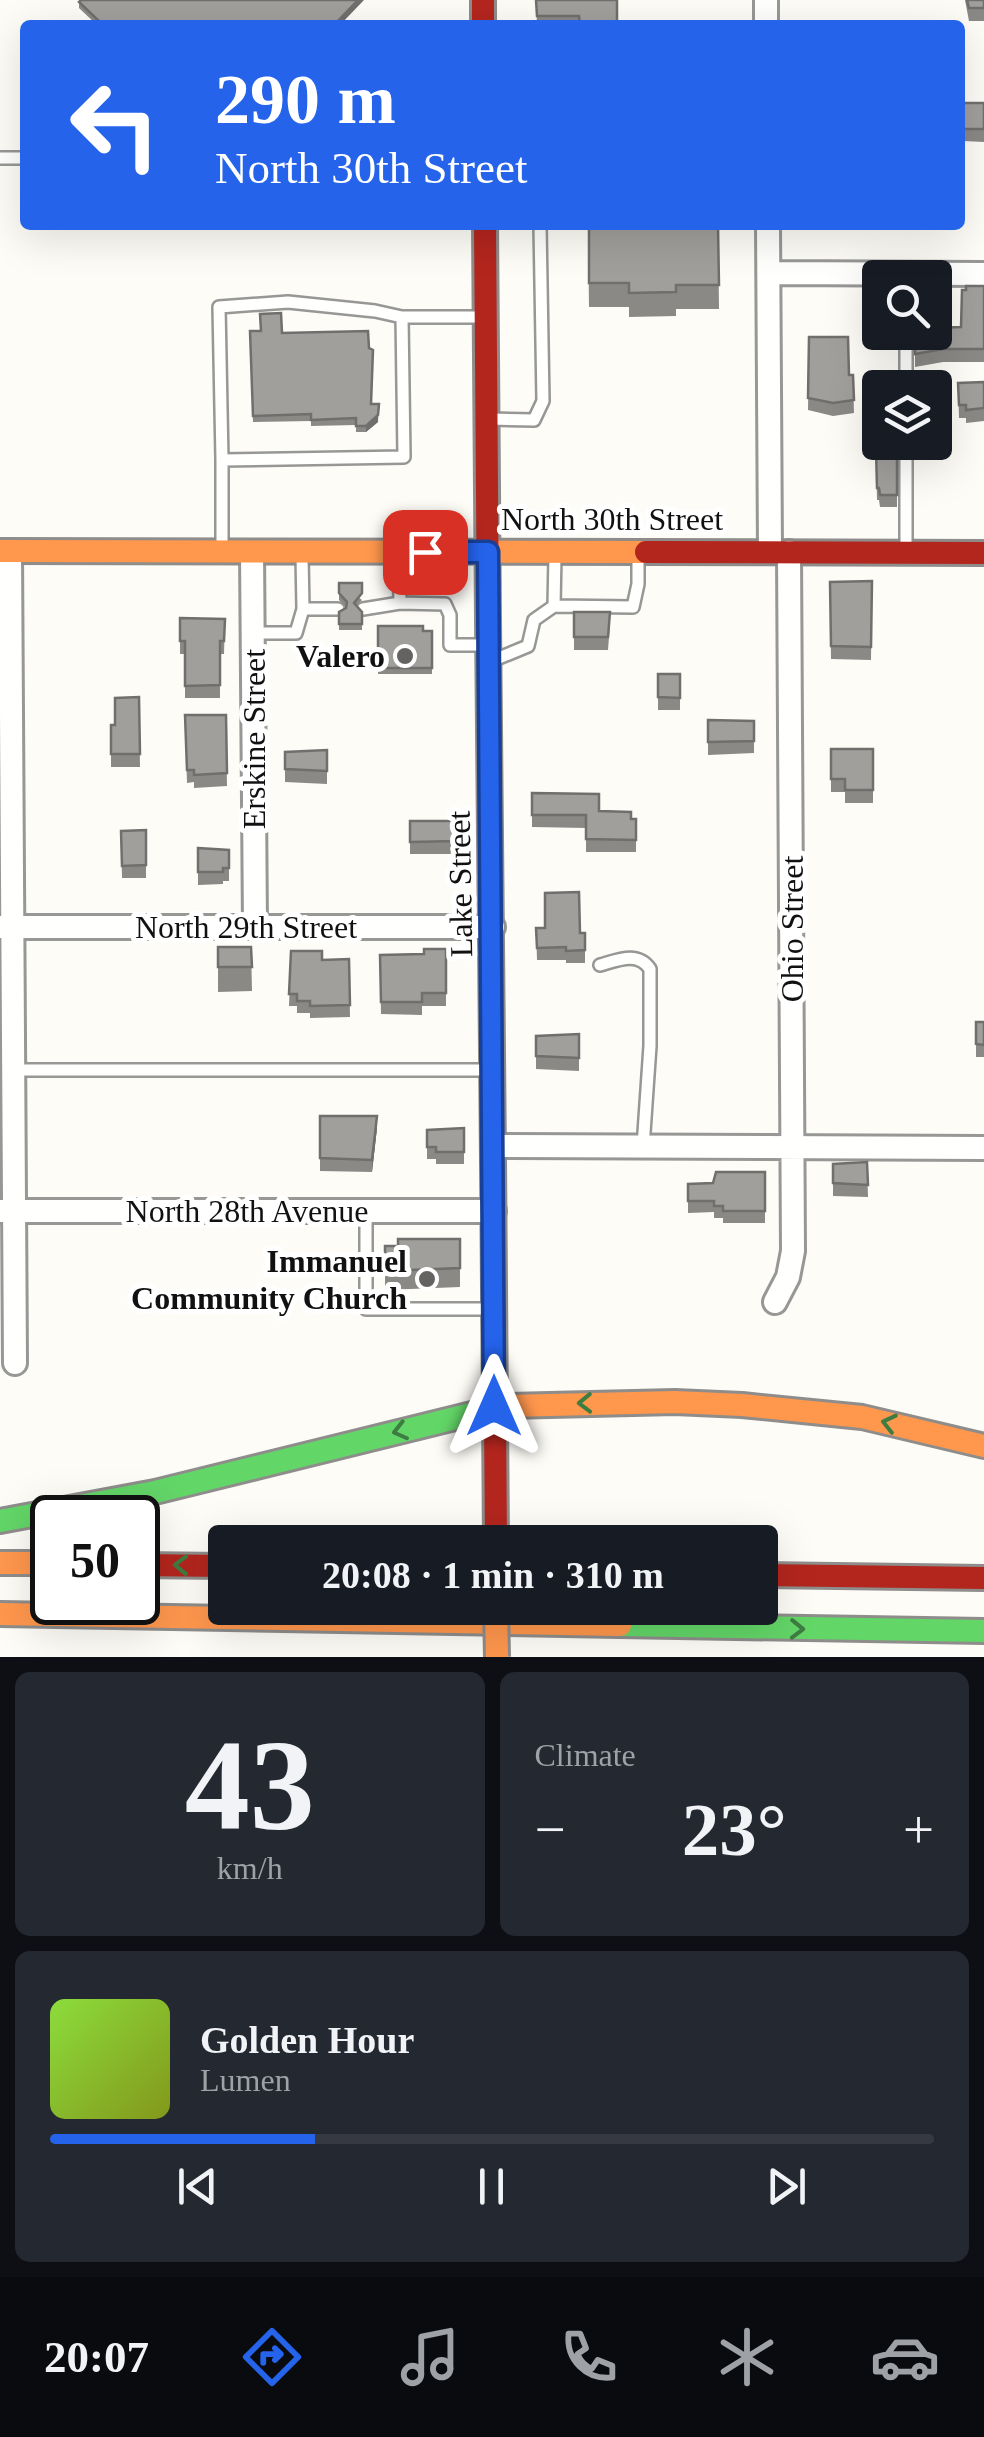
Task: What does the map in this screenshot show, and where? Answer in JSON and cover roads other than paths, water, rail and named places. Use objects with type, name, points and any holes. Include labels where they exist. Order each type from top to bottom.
[{"type":"main road","name":"Lake Street","points":[[485,230],[496,1525]]},
{"type":"main road","name":"North 30th Street","points":[[5,551],[984,553]]},
{"type":"main road","points":[[0,1521],[154,1492],[494,1406],[675,1402],[742,1405],[862,1417],[984,1446]]},
{"type":"main road","points":[[0,1562],[30,1563]]},
{"type":"main road","points":[[160,1565],[208,1566]]},
{"type":"main road","points":[[778,1575],[984,1578]]},
{"type":"main road","points":[[0,1614],[984,1631]]},
{"type":"main road","points":[[496,1625],[497,1657]]},
{"type":"street","name":"Ohio Street","points":[[768,230],[794,1148],[792,1257],[788,1277],[774,1302]]},
{"type":"street","points":[[768,274],[862,275]]},
{"type":"street","points":[[952,275],[984,274]]},
{"type":"street","points":[[5,551],[6,927],[12,1070],[6,1211],[15,1363]]},
{"type":"street","name":"Erskine Street","points":[[252,552],[255,926]]},
{"type":"street","name":"North 29th Street","points":[[6,927],[493,927]]},
{"type":"street","points":[[494,1146],[984,1148]]},
{"type":"street","name":"North 28th Avenue","points":[[6,1211],[494,1211]]},
{"type":"lane","points":[[487,419],[534,420],[544,401],[540,230]]},
{"type":"lane","points":[[222,552],[219,306],[288,302],[375,310],[402,317],[486,317]]},
{"type":"lane","points":[[222,460],[404,458],[402,317]]},
{"type":"lane","points":[[906,460],[906,553]]},
{"type":"lane","points":[[253,633],[296,633],[303,609],[302,552]]},
{"type":"lane","points":[[399,552],[400,603]]},
{"type":"lane","points":[[554,606],[555,552]]},
{"type":"lane","points":[[363,610],[400,603],[445,604],[450,615],[450,645],[490,653],[528,646],[534,620],[554,606],[633,607],[638,552]]},
{"type":"lane","points":[[303,609],[338,610]]},
{"type":"lane","points":[[600,965],[631,958],[645,962],[650,969],[650,1046],[642,1147]]},
{"type":"lane","points":[[12,1070],[494,1070]]},
{"type":"lane","points":[[366,1211],[366,1309],[494,1308]]},
{"type":"place","name":"Valero","points":[[405,656]]},
{"type":"place","name":"Immanuel Community Church","points":[[427,1279]]}]
